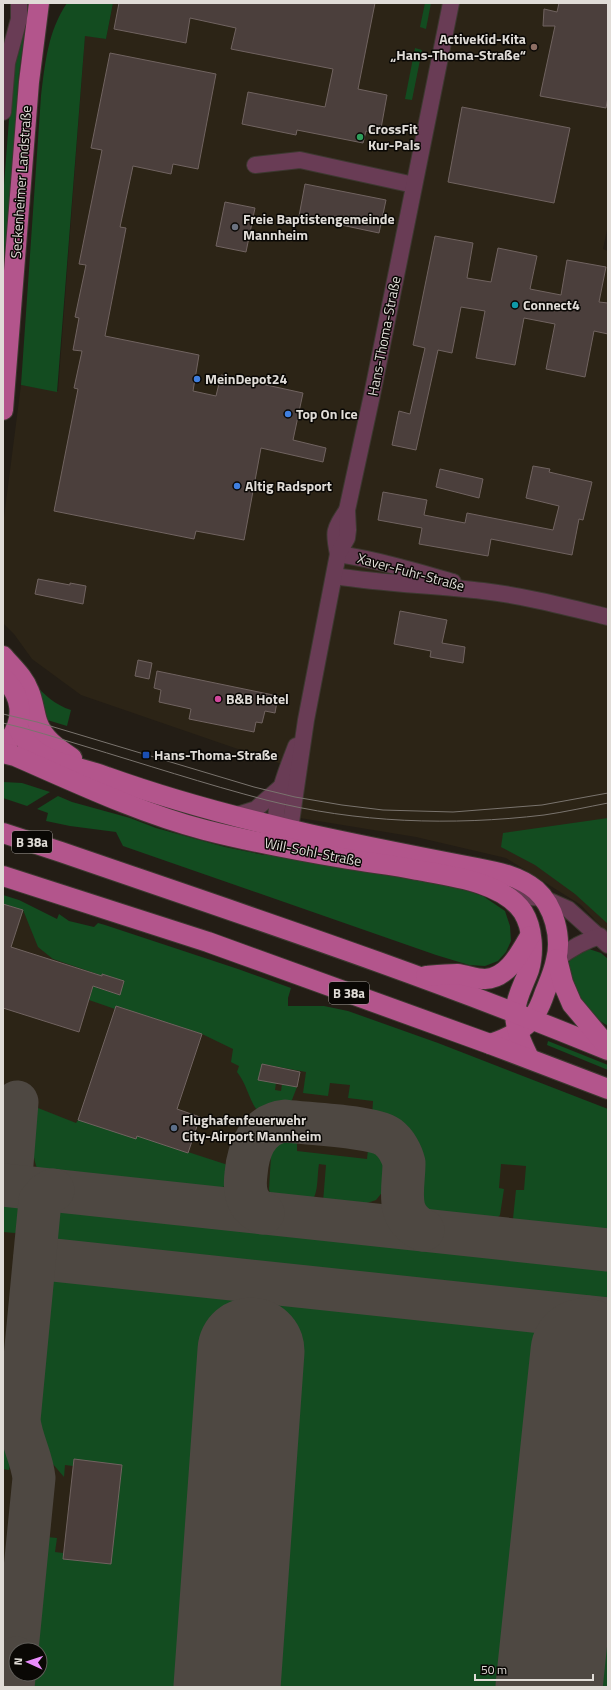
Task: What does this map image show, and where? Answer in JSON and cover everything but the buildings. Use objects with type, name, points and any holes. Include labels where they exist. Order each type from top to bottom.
[{"type":"main road","points":[[38,12],[50,3]]},
{"type":"main road","name":"Seckenheimer Landstraße","points":[[3,410],[29,82],[38,12]]},
{"type":"main road","points":[[3,656],[24,680],[30,692],[37,722],[48,740],[88,770]]},
{"type":"main road","points":[[3,678],[14,691],[20,708],[18,727],[3,746]]},
{"type":"main road","name":"Will-Sohl-Straße","points":[[18,727],[23,737],[36,750],[59,762],[88,770],[149,792],[283,828],[509,875],[525,882],[542,898],[554,919],[558,939],[557,959]]},
{"type":"main road","name":"Will-Sohl-Straße","points":[[3,753],[15,756],[152,813],[205,830],[349,860],[444,875],[476,883],[506,895],[523,912],[529,928],[532,950],[529,968],[517,1000],[522,1021]]},
{"type":"main road","points":[[3,768],[45,769]]},
{"type":"main road","name":"B 38a","points":[[3,833],[417,976],[522,1021],[608,1048]]},
{"type":"main road","name":"B 38a","points":[[3,876],[208,942],[529,1058],[608,1089]]},
{"type":"main road","points":[[417,976],[459,974],[486,979],[496,976],[505,971],[515,962],[530,936]]},
{"type":"main road","points":[[490,1044],[505,1039],[540,1005],[557,959]]},
{"type":"main road","points":[[557,959],[563,983],[572,1004],[608,1048]]},
{"type":"main road","points":[[522,1021],[529,1058]]},
{"type":"street","points":[[3,112],[7,63],[18,19],[19,3]]},
{"type":"street","name":"Hans-Thoma-Straße","points":[[279,846],[306,720],[335,576],[338,554],[347,538],[347,510],[372,395],[451,3]]},
{"type":"street","points":[[255,165],[300,160],[414,185]]},
{"type":"street","name":"Xaver-Fuhr-Straße","points":[[338,554],[371,559],[396,565],[484,591],[572,608],[608,617]]},
{"type":"street","name":"Xaver-Fuhr-Straße","points":[[335,576],[365,581],[484,591]]},
{"type":"street","name":"Hans-Thoma-Straße","points":[[283,828],[282,786],[306,720]]},
{"type":"street","name":"Hans-Thoma-Straße","points":[[234,816],[256,809],[282,786]]},
{"type":"street","points":[[506,895],[542,898],[568,909],[604,940]]},
{"type":"street","points":[[557,959],[571,948],[586,940],[604,940]]},
{"type":"shaded area","points":[[113,3],[608,3],[608,225],[603,249],[608,251],[608,934],[581,905],[506,858],[416,837],[300,818],[305,772],[81,695],[32,659],[14,634],[3,623],[3,525],[21,385],[58,391],[85,35],[106,39]]},
{"type":"shaded area","points":[[3,904],[23,910],[31,927],[102,974],[608,1156],[608,1687],[3,1687]]},
{"type":"green space","points":[[26,3],[29,3],[19,73],[3,287],[3,198],[13,67]]},
{"type":"green space","points":[[67,3],[113,3],[106,39],[85,36],[57,392],[21,385],[41,96],[51,36]]},
{"type":"green space","points":[[425,3],[431,3],[426,29],[420,27]]},
{"type":"green space","points":[[415,48],[422,50],[412,100],[405,99]]},
{"type":"green space","points":[[33,683],[55,702],[71,710],[67,726],[44,719]]},
{"type":"green space","points":[[3,782],[22,783],[50,792],[27,806],[3,798]]},
{"type":"green space","points":[[58,796],[72,802],[130,818],[156,828],[225,847],[264,855],[266,849],[452,886],[483,896],[505,911],[510,926],[511,941],[506,952],[498,961],[485,966],[469,965],[436,955],[123,846],[116,832],[70,826],[46,821],[48,813],[37,809]]},
{"type":"green space","points":[[608,818],[608,924],[575,894],[535,865],[501,847],[503,833]]},
{"type":"green space","points":[[3,895],[19,900],[57,919],[59,914],[69,921],[94,927],[98,923],[238,969],[291,988],[288,998],[288,1006],[324,1006],[348,1011],[438,1043],[608,1109],[608,1239],[512,1228],[516,1190],[524,1190],[526,1166],[501,1164],[499,1188],[504,1189],[500,1215],[485,1225],[437,1220],[428,1216],[416,1202],[413,1193],[414,1166],[410,1147],[393,1126],[372,1117],[373,1101],[348,1098],[350,1085],[330,1083],[328,1096],[303,1093],[306,1072],[262,1064],[259,1080],[276,1083],[275,1090],[281,1091],[282,1084],[297,1087],[288,1110],[274,1110],[259,1113],[237,1072],[239,1066],[231,1062],[233,1049],[202,1034],[116,1006],[115,1009],[89,1000],[97,974],[53,959],[38,947],[23,910],[3,904]],"holes":[[[102,974],[124,981],[120,995],[98,988]]]},
{"type":"green space","points":[[586,948],[601,953],[608,959],[608,1026],[585,1011],[575,996],[567,966],[573,954]]},
{"type":"green space","points":[[548,1041],[608,1065],[608,1070],[547,1045]]},
{"type":"green space","points":[[150,1096],[148,1139],[231,1166],[230,1182],[209,1195],[41,1177],[37,1169],[33,1151],[33,1106],[76,1123],[78,1120]]},
{"type":"green space","points":[[287,1140],[297,1142],[297,1151],[367,1159],[368,1149],[378,1152],[385,1158],[389,1182],[376,1200],[367,1203],[355,1204],[344,1209],[326,1209],[323,1202],[326,1165],[319,1164],[316,1192],[310,1203],[304,1206],[296,1206],[277,1203],[270,1194],[269,1189],[271,1156],[274,1147]]},
{"type":"green space","points":[[3,1197],[25,1199],[28,1206],[26,1224],[15,1233],[3,1232]]},
{"type":"green space","points":[[66,1203],[608,1261],[608,1687],[23,1687],[23,1682],[48,1682],[48,1642],[27,1642],[37,1536],[57,1538],[55,1552],[63,1553],[63,1559],[111,1564],[121,1465],[74,1459],[73,1466],[65,1465],[64,1477],[34,1442],[30,1434],[51,1217],[55,1211]]},
{"type":"green space","points":[[3,1447],[14,1448],[9,1470],[3,1469]]},
{"type":"taxiway","points":[[3,1176],[12,1164],[17,1102]]},
{"type":"taxiway","points":[[263,1213],[257,1210],[250,1202],[247,1197],[245,1186],[249,1156],[252,1147],[261,1133],[268,1127],[285,1121],[339,1126],[380,1133],[394,1142],[404,1163],[402,1192],[404,1210],[414,1224],[423,1230]]},
{"type":"taxiway","points":[[3,1185],[608,1250]]},
{"type":"taxiway","points":[[18,1642],[34,1478],[19,1420],[40,1201],[46,1194],[53,1190]]},
{"type":"taxiway","points":[[35,1258],[608,1319]]},
{"type":"taxiway","points":[[584,1352],[588,1317]]},
{"type":"taxiway","points":[[13,1687],[14,1682]]},
{"type":"runway","points":[[227,1687],[251,1351]]},
{"type":"runway","points":[[549,1687],[584,1352]]},
{"type":"tram line","points":[[3,714],[37,722],[254,787],[295,797],[342,805],[383,810],[453,812],[542,805],[608,793]]},
{"type":"tram line","points":[[3,723],[243,794],[300,808],[335,814],[404,820],[474,821],[544,815],[608,803]]},
{"type":"place","name":"ActiveKid-Kita „Hans-Thoma-Straße“","points":[[534,47]]},
{"type":"place","name":"CrossFit Kur-Pals","points":[[360,137]]},
{"type":"place","name":"Freie Baptistengemeinde Mannheim","points":[[235,227]]},
{"type":"place","name":"Connect4","points":[[515,305]]},
{"type":"place","name":"MeinDepot24","points":[[197,379]]},
{"type":"place","name":"Top On Ice","points":[[288,414]]},
{"type":"place","name":"Altig Radsport","points":[[237,486]]},
{"type":"place","name":"B&B Hotel","points":[[218,699]]},
{"type":"place","name":"Hans-Thoma-Straße","points":[[146,755]]},
{"type":"place","name":"Flughafenfeuerwehr City-Airport Mannheim","points":[[174,1128]]}]
